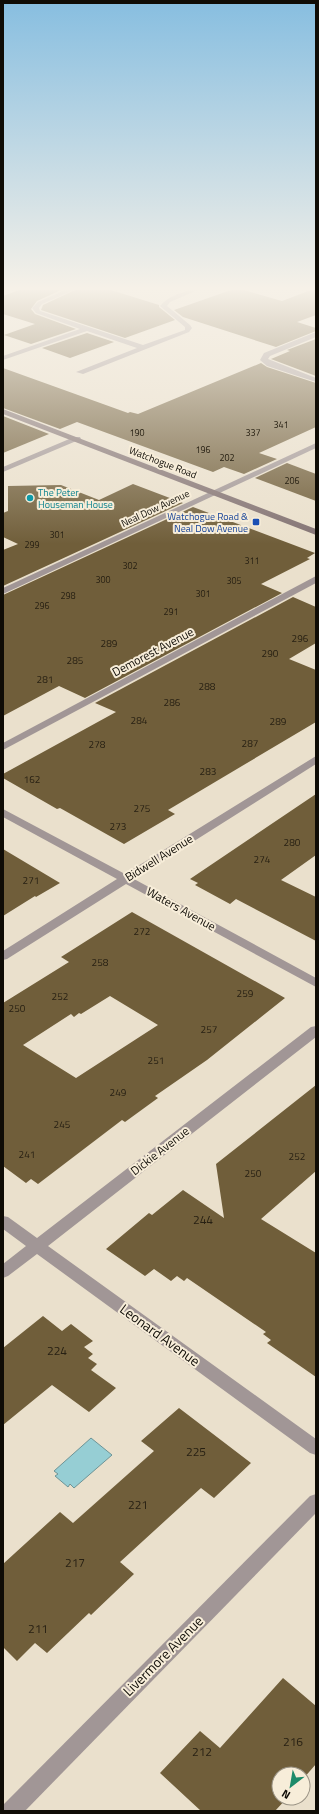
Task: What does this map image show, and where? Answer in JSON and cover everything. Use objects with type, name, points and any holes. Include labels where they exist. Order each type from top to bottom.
[{"type":"street","points":[[301,375],[316,380]]},
{"type":"street","name":"Watchogue Road","points":[[3,411],[316,532]]},
{"type":"street","points":[[3,470],[76,439]]},
{"type":"street","name":"Neal Dow Avenue","points":[[3,591],[316,445]]},
{"type":"street","name":"Demorest Avenue","points":[[3,747],[316,579]]},
{"type":"street","name":"Bidwell Avenue","points":[[3,956],[316,759]]},
{"type":"street","name":"Waters Avenue","points":[[3,812],[316,983]]},
{"type":"street","name":"Dickie Avenue","points":[[3,1272],[316,1030]]},
{"type":"street","name":"Leonard Avenue","points":[[3,1221],[316,1448]]},
{"type":"street","name":"Livermore Avenue","points":[[11,1811],[316,1501]]},
{"type":"water","points":[[91,1438],[112,1455],[74,1488],[70,1484],[68,1487],[55,1476],[58,1474],[54,1471]]},
{"type":"building","points":[[3,375],[21,375],[128,413],[138,414],[233,375],[290,375],[316,383],[316,427],[259,453],[277,459],[244,474],[224,467],[213,472],[77,422],[60,429],[3,408]]},
{"type":"building","points":[[3,416],[49,434],[3,453]]},
{"type":"building","points":[[287,463],[316,474],[316,501],[255,478]]},
{"type":"building","points":[[133,484],[183,503],[3,586],[3,550],[18,544],[3,537],[3,513],[8,511],[8,486],[61,485],[99,500]]},
{"type":"building","points":[[193,507],[315,553],[307,558],[310,559],[261,584],[282,593],[85,698],[59,686],[3,716],[3,595]]},
{"type":"building","points":[[293,597],[316,607],[316,643],[289,659],[316,670],[316,722],[168,810],[175,814],[124,844],[60,808],[57,809],[3,778],[3,774],[116,712],[95,703]]},
{"type":"building","points":[[316,794],[316,855],[281,880],[316,897],[316,941],[236,899],[230,904],[195,885],[198,883],[190,879]]},
{"type":"building","points":[[3,849],[60,883],[36,897],[35,896],[3,916]]},
{"type":"building","points":[[132,912],[285,998],[207,1060],[155,1096],[158,1098],[125,1122],[122,1120],[38,1184],[31,1179],[26,1183],[3,1166],[3,1003],[69,962],[61,957]],"holes":[[[110,996],[158,1025],[76,1078],[23,1045],[71,1014],[74,1017],[79,1013],[81,1014]]]},
{"type":"building","points":[[316,1085],[316,1171],[261,1219],[316,1253],[316,1377],[267,1343],[271,1340],[263,1334],[266,1332],[187,1278],[184,1281],[177,1276],[171,1281],[154,1269],[145,1276],[106,1249],[149,1213],[152,1215],[183,1190],[224,1218],[216,1164]]},
{"type":"building","points":[[43,1316],[62,1331],[71,1324],[93,1341],[84,1347],[93,1354],[88,1358],[97,1364],[91,1370],[116,1388],[89,1412],[52,1385],[3,1425],[3,1348]]},
{"type":"building","points":[[179,1408],[251,1463],[214,1498],[201,1488],[120,1562],[134,1574],[91,1615],[89,1613],[47,1653],[35,1643],[17,1661],[3,1647],[3,1564],[60,1512],[73,1523],[154,1451],[141,1441]]},
{"type":"building","points":[[283,1678],[316,1706],[316,1764],[311,1770],[311,1766],[271,1766],[271,1806],[280,1806],[275,1811],[201,1811],[160,1773],[200,1731],[220,1748]]},
{"type":"place","name":"The Peter Houseman House","points":[[30,498]]},
{"type":"place","name":"Watchogue Road & Neal Dow Avenue","points":[[256,522]]}]
